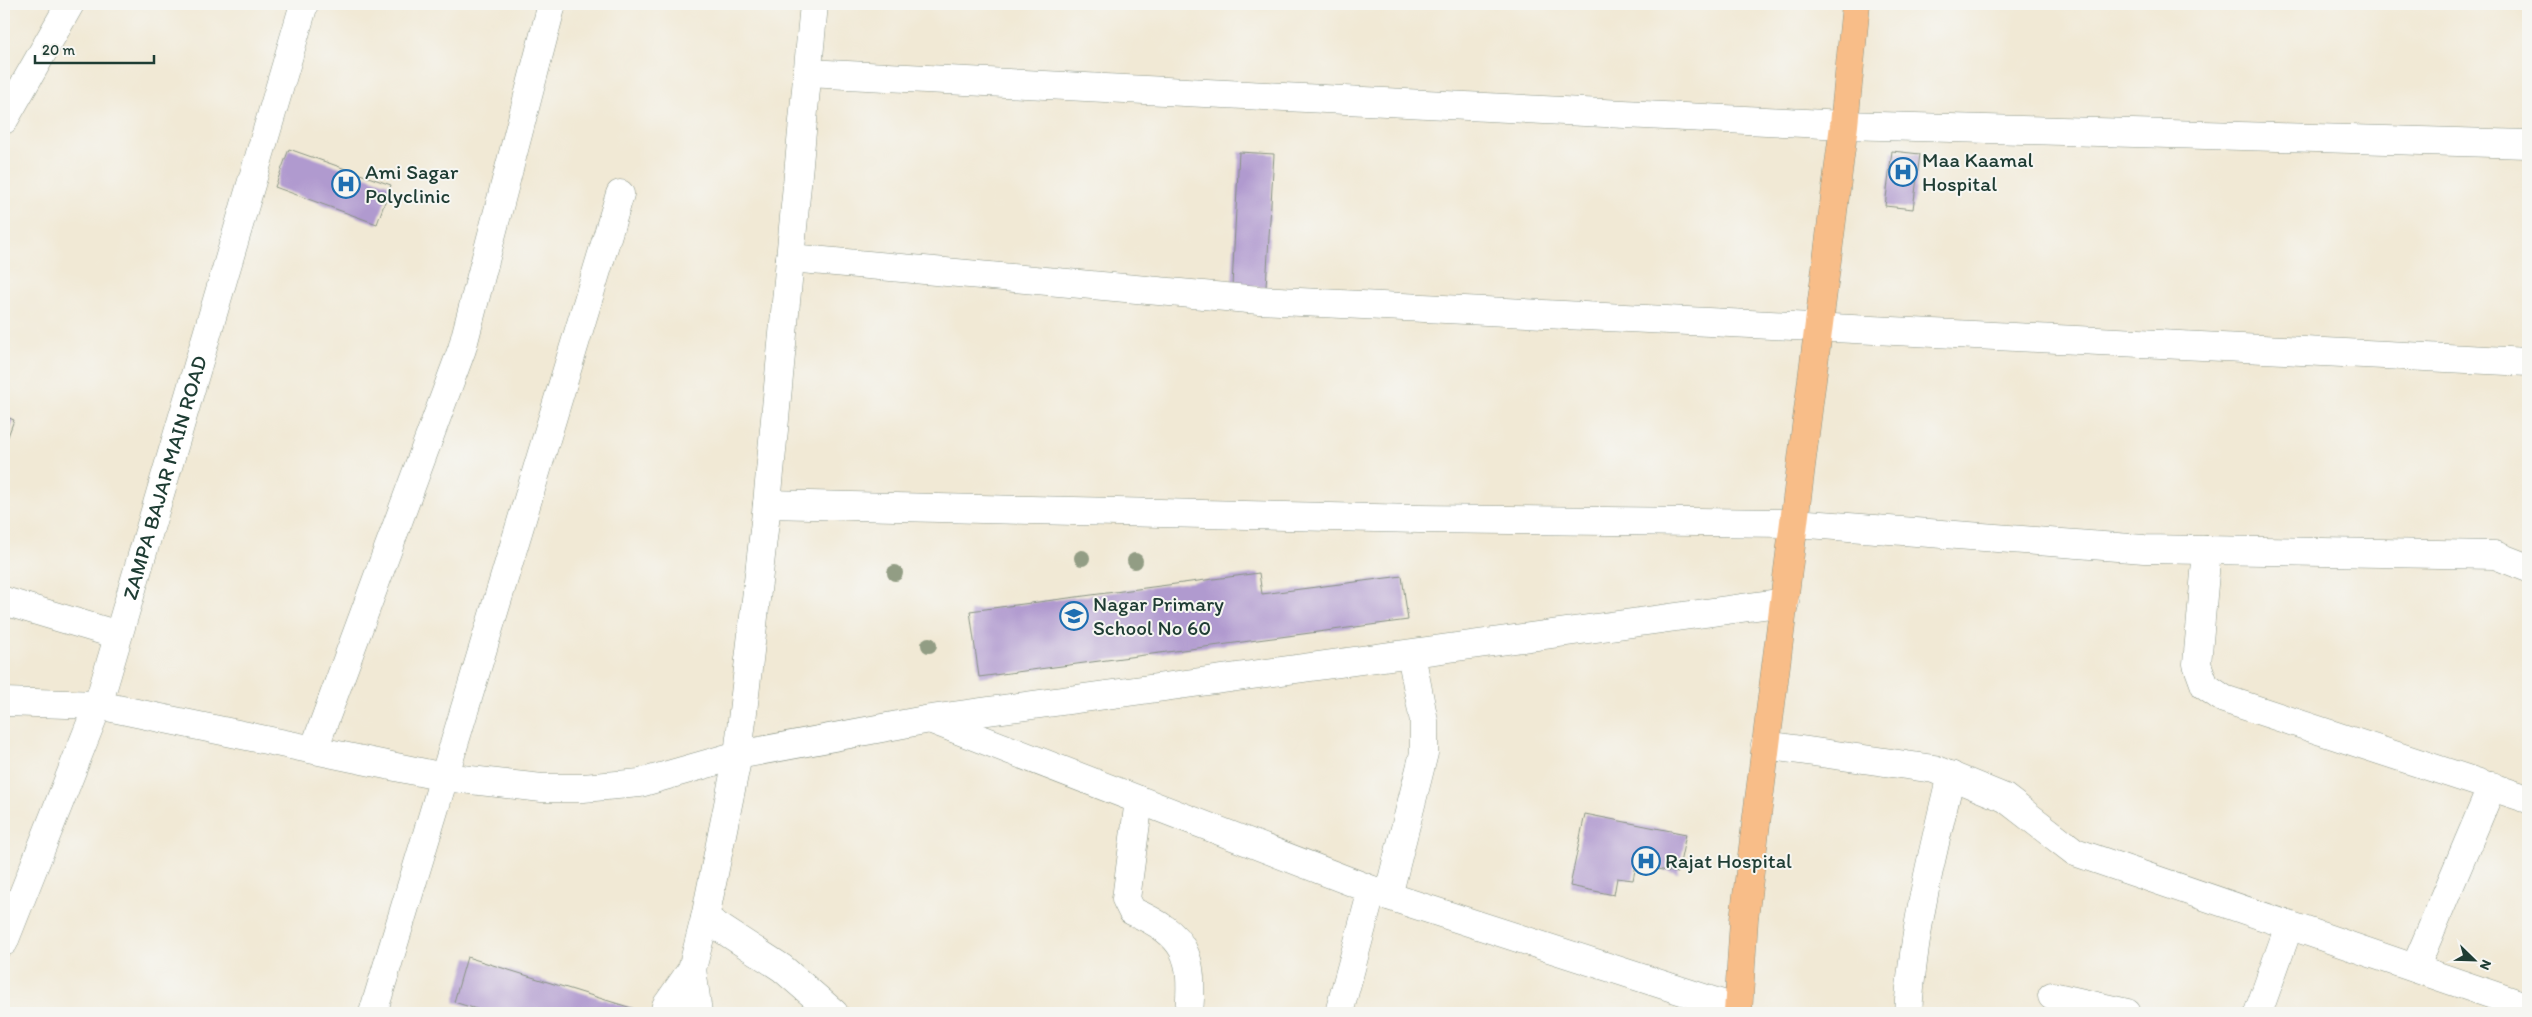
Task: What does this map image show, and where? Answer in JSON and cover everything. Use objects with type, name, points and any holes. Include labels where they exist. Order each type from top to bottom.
[{"type":"main road","points":[[1738,1011],[1744,919],[1796,524],[1844,125],[1856,4]]},
{"type":"street","points":[[5,116],[70,4]]},
{"type":"street","name":"ZAMPA BAJAR MAIN ROAD","points":[[4,942],[98,705],[304,4]]},
{"type":"street","points":[[314,749],[462,350],[552,4]]},
{"type":"street","points":[[698,1013],[692,969],[738,755],[767,504],[814,4]]},
{"type":"street","points":[[807,73],[1844,125],[2528,144]]},
{"type":"street","points":[[373,1013],[620,194]]},
{"type":"street","points":[[790,258],[1259,300],[2528,362]]},
{"type":"street","points":[[767,504],[1796,524],[2144,549],[2494,555],[2528,568]]},
{"type":"street","points":[[2207,550],[2197,664],[2205,686],[2224,699],[2528,799]]},
{"type":"street","points":[[4,601],[118,635]]},
{"type":"street","points":[[4,702],[98,705],[444,777],[542,788],[583,788],[640,782],[738,755],[930,719],[1785,602]]},
{"type":"street","points":[[1340,1013],[1424,753],[1424,721],[1411,654]]},
{"type":"street","points":[[930,719],[1380,893],[1738,1011]]},
{"type":"street","points":[[1766,745],[1934,769],[2005,798],[2075,852],[2528,1008]]},
{"type":"street","points":[[1908,1013],[1914,944],[1928,872],[1951,775]]},
{"type":"street","points":[[2415,968],[2492,786]]},
{"type":"street","points":[[1139,800],[1126,899],[1132,911],[1151,920],[1175,936],[1186,956],[1192,980],[1189,1013]]},
{"type":"street","points":[[704,918],[782,968],[834,1013]]},
{"type":"street","points":[[2258,1013],[2289,926]]},
{"type":"street","points":[[664,1013],[666,1006],[692,969]]},
{"type":"street","points":[[2052,996],[2127,1013]]},
{"type":"building","points":[[289,149],[391,185],[377,224],[275,187]]},
{"type":"building","points":[[1892,151],[1920,154],[1913,209],[1885,206]]},
{"type":"building","points":[[1239,152],[1274,154],[1266,287],[1232,286]]},
{"type":"building","points":[[4,416],[14,420],[4,447]]},
{"type":"building","points":[[1259,573],[1262,594],[1402,576],[1408,620],[979,677],[970,611]]},
{"type":"building","points":[[1585,814],[1686,834],[1678,873],[1636,865],[1633,880],[1617,878],[1614,895],[1570,886]]},
{"type":"building","points":[[467,957],[638,1010],[637,1013],[489,1013],[454,1002]]},
{"type":"place","name":"Maa Kaamal Hospital","points":[[1903,172]]},
{"type":"place","name":"Ami Sagar Polyclinic","points":[[346,184]]},
{"type":"place","name":"Nagar Primary School No 60","points":[[1074,616]]},
{"type":"place","name":"Rajat Hospital","points":[[1646,861]]}]
